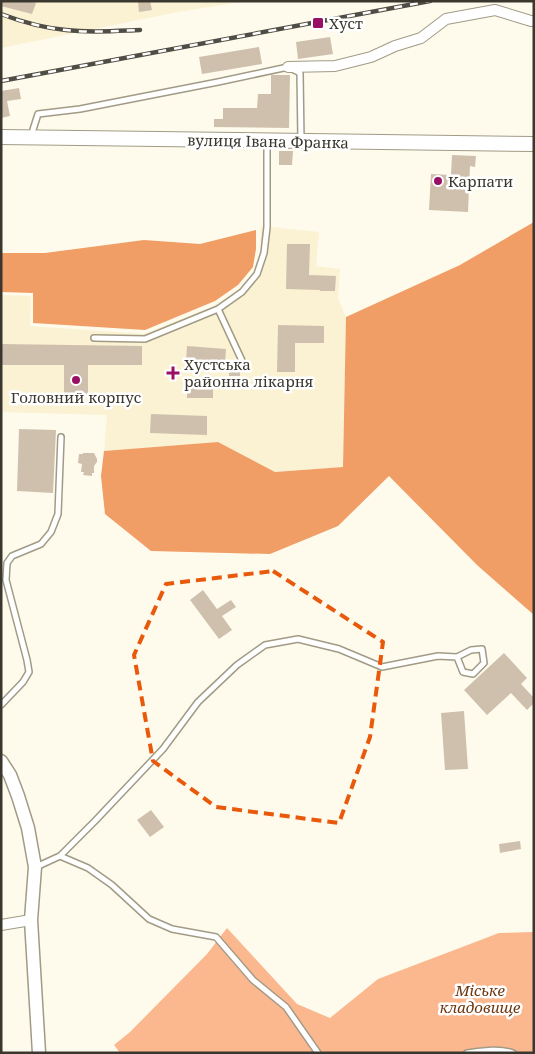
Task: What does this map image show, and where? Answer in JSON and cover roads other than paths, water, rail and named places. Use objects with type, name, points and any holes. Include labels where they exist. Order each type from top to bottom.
[{"type":"main road","name":"вулиця Івана Франка","points":[[1,137],[534,144]]},
{"type":"street","points":[[288,67],[335,66],[371,57],[395,46],[421,38],[446,19],[456,17],[495,10],[534,21]]},
{"type":"street","points":[[1,761],[10,774],[18,796],[28,828],[35,867],[30,920],[39,1053]]},
{"type":"street","points":[[1,925],[30,920]]},
{"type":"lane","points":[[30,137],[38,114],[80,109],[288,67],[300,72],[301,142]]},
{"type":"lane","points":[[94,338],[145,339],[218,309],[242,292],[257,274],[264,253],[267,226],[267,141]]},
{"type":"lane","points":[[218,309],[244,365]]},
{"type":"lane","points":[[1,705],[23,682],[29,672],[6,580],[7,563],[12,556],[41,544],[51,532],[58,514],[61,437]]},
{"type":"lane","points":[[35,867],[60,856],[163,749],[198,702],[237,664],[265,645],[298,639],[340,649],[382,667],[438,656],[457,657],[470,650],[482,649],[484,663],[473,674],[463,672],[457,657]]},
{"type":"lane","points":[[60,856],[88,868],[112,885],[149,919],[172,929],[216,936],[253,980],[286,1007],[318,1053]]},
{"type":"lane","points":[[468,1053],[482,1051],[507,1051],[513,1053]]},
{"type":"railway","points":[[1,81],[430,1]]},
{"type":"railway","points":[[1,14],[33,24],[75,31],[140,30]]},
{"type":"place","name":"Хуст","points":[[318,23]]},
{"type":"place","name":"Карпати","points":[[438,181]]},
{"type":"place","name":"Хустська районна лікарня","points":[[173,373]]},
{"type":"place","name":"Головний корпус","points":[[76,380]]},
{"type":"park label","name":"Міське кладовище","points":[[480,998]]}]
